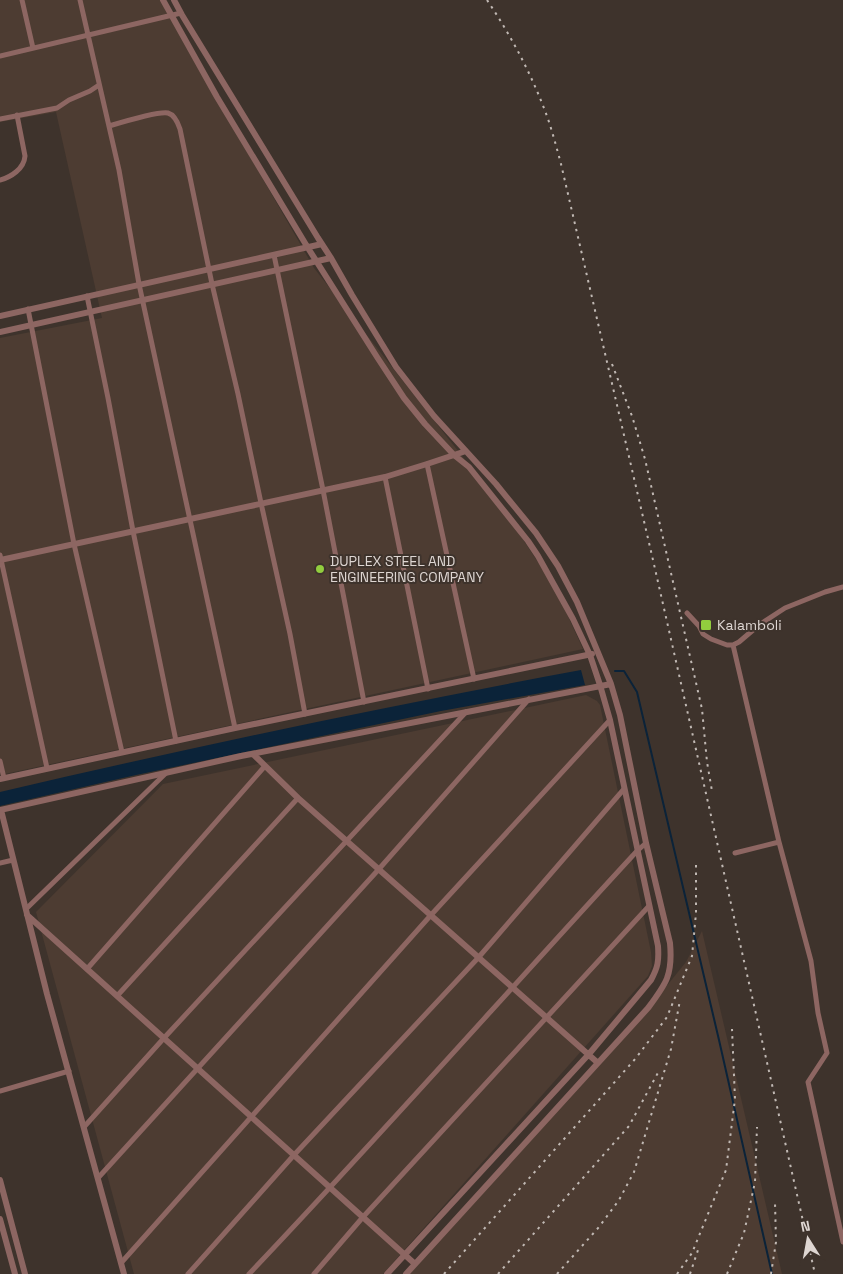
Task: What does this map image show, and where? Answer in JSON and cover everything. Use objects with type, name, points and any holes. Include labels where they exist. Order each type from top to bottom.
[{"type":"street","points":[[22,0],[33,48]]},
{"type":"street","points":[[80,0],[119,170],[142,299],[235,728]]},
{"type":"street","points":[[163,0],[222,105],[376,357],[404,398],[425,424],[454,455],[469,467],[533,549],[574,619],[599,682],[610,720],[658,946],[657,968],[651,980],[589,1054],[387,1274]]},
{"type":"street","points":[[174,0],[396,367],[434,416],[496,484],[530,526],[558,566],[577,602],[608,676],[620,715],[646,843],[670,943],[671,969],[668,979],[648,1008],[406,1274]]},
{"type":"street","points":[[0,56],[181,13]]},
{"type":"street","points":[[0,119],[57,108],[69,100],[90,92],[99,84]]},
{"type":"street","points":[[108,126],[159,113],[168,113],[174,117],[180,129],[212,284],[290,634],[305,714]]},
{"type":"street","points":[[0,180],[11,176],[24,163],[25,156],[17,116]]},
{"type":"street","points":[[0,316],[322,244]]},
{"type":"street","points":[[274,255],[323,490],[364,702]]},
{"type":"street","points":[[0,332],[331,258]]},
{"type":"street","points":[[87,296],[176,741]]},
{"type":"street","points":[[28,309],[74,544],[122,752]]},
{"type":"street","points":[[47,768],[0,558],[74,544],[385,477],[466,451]]},
{"type":"street","points":[[427,464],[474,679]]},
{"type":"street","points":[[385,477],[428,689]]},
{"type":"street","points":[[687,613],[699,626],[703,634],[727,645],[733,645],[785,608],[824,592],[843,587]]},
{"type":"street","points":[[733,645],[779,842],[811,961],[818,1013],[827,1053],[808,1082],[843,1242]]},
{"type":"street","points":[[0,761],[2,778],[235,728],[599,654]]},
{"type":"street","points":[[124,1274],[0,810],[253,754],[530,699],[599,682],[611,684]]},
{"type":"street","points":[[98,1178],[530,699]]},
{"type":"street","points":[[84,1127],[346,840],[466,712]]},
{"type":"street","points":[[121,1263],[610,720]]},
{"type":"street","points":[[253,754],[298,798],[598,1063]]},
{"type":"street","points":[[87,969],[265,766]]},
{"type":"street","points":[[27,912],[165,774]]},
{"type":"street","points":[[188,1274],[294,1155],[478,958],[624,789]]},
{"type":"street","points":[[118,996],[298,798]]},
{"type":"street","points":[[735,854],[779,842]]},
{"type":"street","points":[[249,1274],[646,843]]},
{"type":"street","points":[[0,864],[14,860]]},
{"type":"street","points":[[314,1274],[363,1217],[649,906]]},
{"type":"street","points":[[27,912],[87,969],[415,1264]]},
{"type":"street","points":[[0,1090],[69,1071]]},
{"type":"street","points":[[0,1180],[25,1274]]},
{"type":"street","points":[[0,1219],[15,1274]]},
{"type":"shaded area","points":[[0,0],[160,0],[314,268],[499,503],[555,588],[583,649],[0,775],[0,338],[102,318],[56,112],[0,122]]},
{"type":"shaded area","points":[[586,695],[597,701],[600,705],[651,952],[652,966],[648,976],[383,1274],[134,1274],[36,912],[163,784]]},
{"type":"shaded area","points":[[702,931],[782,1274],[408,1274],[665,988],[686,962]]},
{"type":"water","points":[[581,670],[585,685],[441,711],[136,775],[0,806],[0,792],[290,728]]},
{"type":"waterway","points":[[615,671],[624,671],[637,692],[772,1274]]},
{"type":"railway","points":[[487,0],[505,28],[536,88],[548,119],[561,164],[815,1274]]},
{"type":"railway","points":[[612,364],[632,416],[645,459],[702,709],[712,791]]},
{"type":"railway","points":[[444,1274],[636,1058],[667,1017],[692,956],[696,913],[696,865]]},
{"type":"railway","points":[[557,1274],[599,1227],[619,1200],[634,1172],[671,1049],[680,1000]]},
{"type":"railway","points":[[677,1274],[692,1253],[726,1170],[735,1099],[732,1029]]},
{"type":"railway","points":[[498,1274],[629,1126],[660,1069]]},
{"type":"railway","points":[[727,1274],[744,1233],[755,1182],[757,1127]]},
{"type":"railway","points":[[771,1274],[776,1242],[775,1202]]},
{"type":"railway","points":[[690,1274],[698,1250]]},
{"type":"place","name":"DUPLEX STEEL AND ENGINEERING COMPANY","points":[[320,569]]},
{"type":"place","name":"Kalamboli","points":[[706,625]]}]
